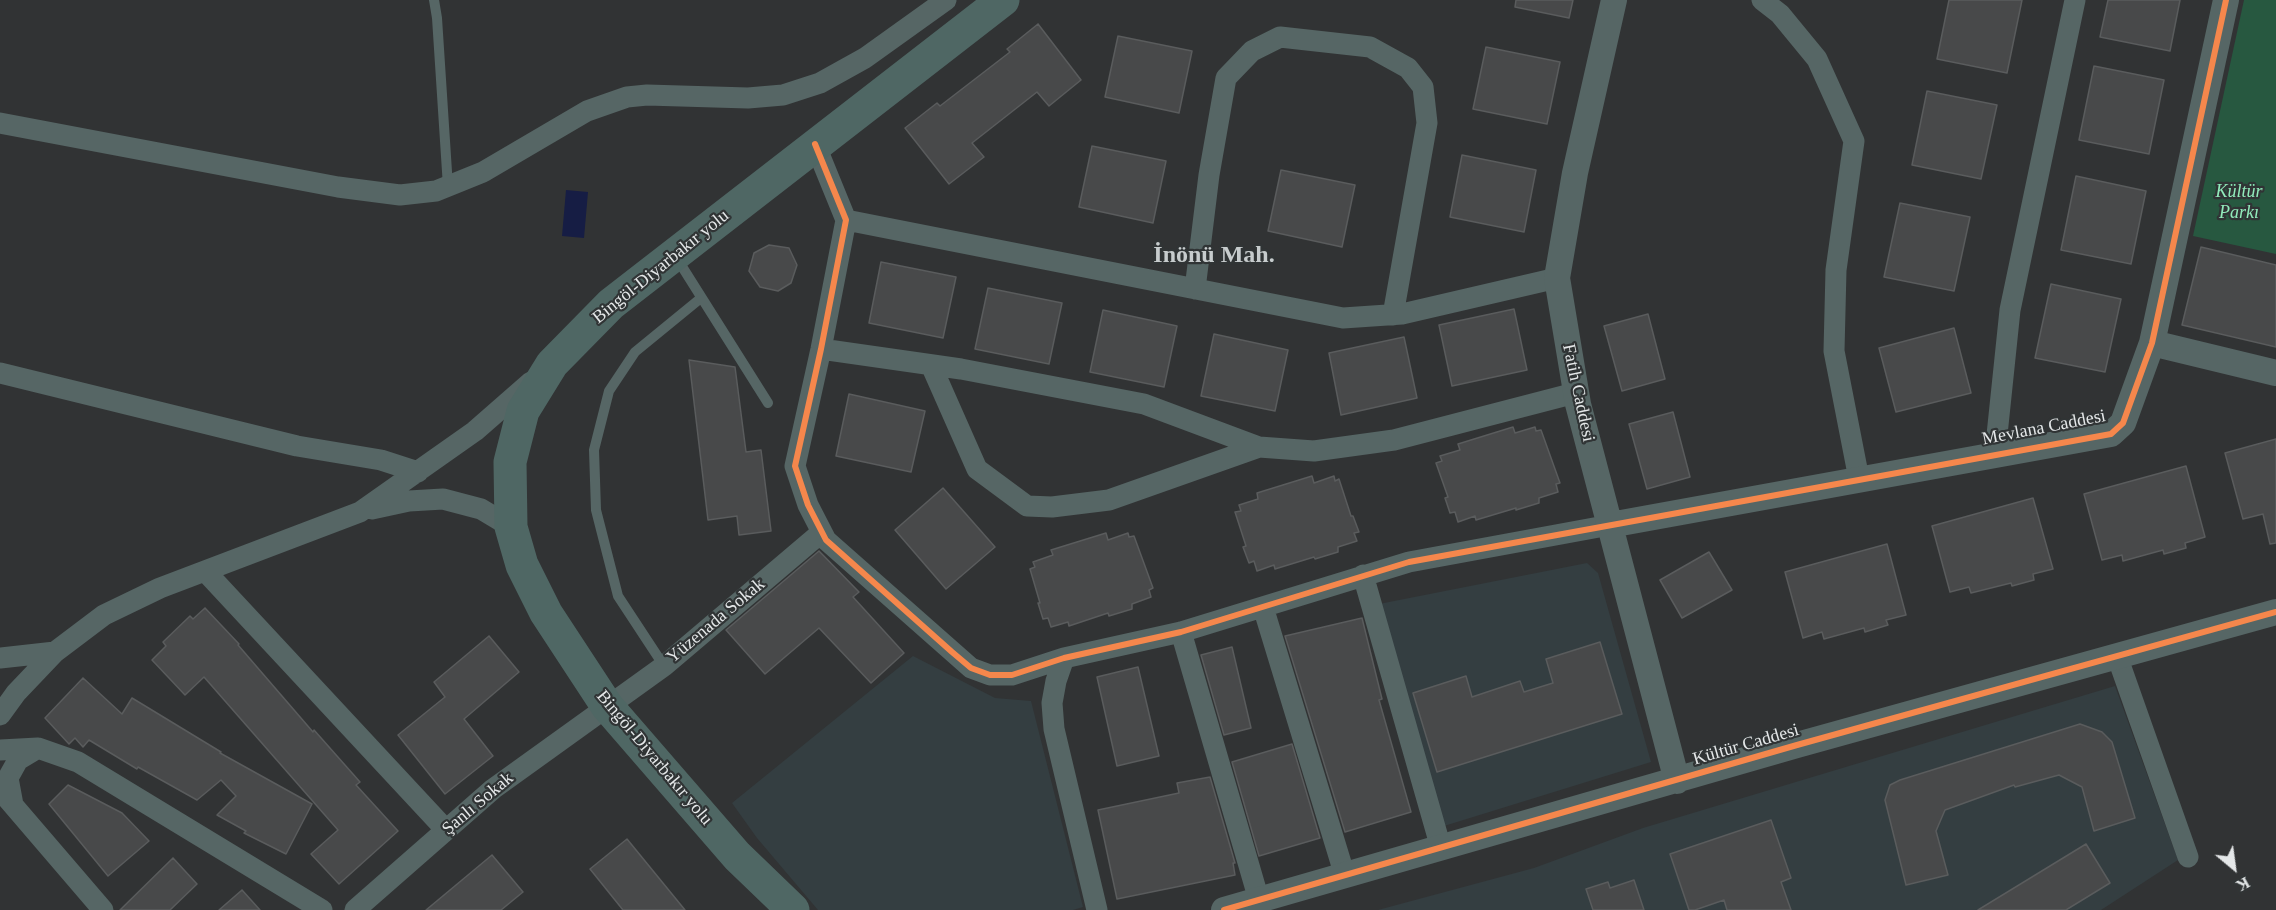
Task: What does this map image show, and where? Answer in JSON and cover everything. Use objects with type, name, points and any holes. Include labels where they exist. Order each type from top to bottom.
[{"type":"main road","name":"Bingöl-Diyarbakır yolu","points":[[793,910],[737,856],[607,706],[546,613],[522,565],[511,527],[510,462],[523,411],[552,364],[611,303],[1003,0]]},
{"type":"main road","name":"Bingöl-Diyarbakır yolu","points":[[737,856],[774,910]]},
{"type":"street","points":[[0,123],[338,187],[400,195],[436,191],[483,172],[588,111],[627,96],[748,98],[783,94],[820,83],[865,58],[946,0]]},
{"type":"street","name":"Fatih Caddesi","points":[[1614,0],[1575,173],[1557,278],[1575,393],[1677,781]]},
{"type":"street","points":[[1762,0],[1780,14],[1816,59],[1854,141],[1836,270],[1834,351],[1859,479]]},
{"type":"street","points":[[1995,454],[2010,310],[2075,0]]},
{"type":"street","name":"Mevlana Caddesi","points":[[1610,525],[2111,434],[2123,423],[2152,343],[2226,0]]},
{"type":"street","points":[[1195,289],[1209,175],[1226,78],[1252,51],[1280,37],[1370,47],[1408,68],[1423,87],[1427,123],[1393,315]]},
{"type":"street","points":[[815,144],[846,220],[795,466],[808,505],[826,540],[971,668],[990,675],[1012,675],[1064,658],[1181,632],[1363,575],[1432,558],[1610,525]]},
{"type":"street","points":[[846,220],[1343,318],[1402,314],[1557,278]]},
{"type":"street","points":[[2152,343],[2276,373]]},
{"type":"street","points":[[821,349],[961,369],[1144,404],[1259,447],[1314,451],[1394,440],[1575,393]]},
{"type":"street","points":[[360,512],[475,431],[552,364]]},
{"type":"street","points":[[931,365],[977,469],[1028,506],[1052,507],[1109,500],[1259,447]]},
{"type":"street","points":[[0,373],[297,446],[381,460],[418,472]]},
{"type":"street","points":[[0,715],[16,693],[55,652],[104,615],[160,588],[360,512],[409,501],[443,499],[481,509],[511,527]]},
{"type":"street","name":"Yüzenada Sokak","points":[[607,706],[664,666],[822,532]]},
{"type":"street","points":[[205,571],[446,830]]},
{"type":"street","points":[[1363,575],[1440,848]]},
{"type":"street","points":[[1263,607],[1345,876]]},
{"type":"street","name":"Kültür Caddesi","points":[[1224,910],[2117,656],[2273,619]]},
{"type":"street","points":[[1181,632],[1259,900]]},
{"type":"street","points":[[0,658],[55,652]]},
{"type":"street","points":[[2117,656],[2188,857]]},
{"type":"street","points":[[1064,658],[1056,681],[1052,703],[1054,729],[1097,910]]},
{"type":"street","name":"Şanlı Sokak","points":[[355,910],[493,789],[607,706]]},
{"type":"street","points":[[38,748],[18,760],[9,778],[6,797],[103,910]]},
{"type":"street","points":[[0,750],[38,748],[78,762],[322,910]]},
{"type":"lane","points":[[434,0],[448,187]]},
{"type":"lane","points":[[674,255],[768,403]]},
{"type":"lane","points":[[664,666],[618,596],[596,510],[594,450],[609,391],[635,352],[701,298]]},
{"type":"shaded area","points":[[1587,563],[1598,573],[1651,762],[1444,826],[1379,604]]},
{"type":"shaded area","points":[[913,656],[995,698],[1031,701],[1083,907],[1073,910],[818,910],[757,838],[732,803]]},
{"type":"shaded area","points":[[2115,686],[2178,860],[2101,910],[1378,910],[1534,868],[1643,828]]},
{"type":"green space","name":"Kültür Parkı","points":[[2244,0],[2276,0],[2276,254],[2193,236]]},
{"type":"water","points":[[566,190],[588,192],[584,238],[562,236]]},
{"type":"building","points":[[1516,0],[1573,0],[1569,18],[1515,7]]},
{"type":"building","points":[[1949,0],[2022,0],[2007,73],[1937,59]]},
{"type":"building","points":[[2108,0],[2180,0],[2170,51],[2100,37]]},
{"type":"building","points":[[1038,24],[1081,80],[1049,106],[1037,92],[972,143],[984,157],[949,184],[905,128],[937,103],[940,106],[1010,52],[1007,49]]},
{"type":"building","points":[[1118,36],[1192,51],[1179,113],[1105,97]]},
{"type":"building","points":[[1486,47],[1560,62],[1547,124],[1473,109]]},
{"type":"building","points":[[2094,66],[2164,80],[2149,154],[2079,140]]},
{"type":"building","points":[[1927,91],[1997,105],[1981,179],[1912,165]]},
{"type":"building","points":[[1092,146],[1166,161],[1153,223],[1079,207]]},
{"type":"building","points":[[1462,155],[1536,170],[1524,232],[1450,217]]},
{"type":"building","points":[[1281,170],[1355,185],[1342,247],[1268,231]]},
{"type":"building","points":[[2076,176],[2146,191],[2131,264],[2061,250]]},
{"type":"building","points":[[1900,203],[1970,217],[1954,291],[1884,277]]},
{"type":"building","points":[[769,245],[789,248],[797,265],[791,283],[778,291],[760,287],[749,271],[754,253]]},
{"type":"building","points":[[2201,247],[2276,265],[2276,347],[2182,325]]},
{"type":"building","points":[[881,262],[956,277],[943,338],[869,323]]},
{"type":"building","points":[[2051,284],[2121,299],[2105,372],[2035,358]]},
{"type":"building","points":[[988,288],[1062,303],[1049,364],[975,349]]},
{"type":"building","points":[[1514,309],[1527,370],[1452,386],[1439,325]]},
{"type":"building","points":[[1103,310],[1177,326],[1164,387],[1090,372]]},
{"type":"building","points":[[1648,314],[1665,379],[1622,391],[1604,326]]},
{"type":"building","points":[[1954,328],[1971,393],[1896,412],[1879,348]]},
{"type":"building","points":[[1214,334],[1288,350],[1275,411],[1201,396]]},
{"type":"building","points":[[1404,337],[1417,398],[1341,415],[1329,353]]},
{"type":"building","points":[[689,360],[735,367],[746,452],[761,450],[771,531],[739,535],[737,516],[708,520]]},
{"type":"building","points":[[849,394],[925,411],[911,472],[836,456]]},
{"type":"building","points":[[1673,412],[1690,477],[1647,489],[1629,424]]},
{"type":"building","points":[[1513,427],[1515,433],[1535,427],[1536,431],[1541,430],[1560,483],[1556,484],[1558,492],[1539,498],[1539,503],[1516,510],[1516,508],[1476,520],[1475,516],[1458,522],[1455,512],[1450,513],[1445,498],[1448,497],[1436,463],[1442,461],[1440,456],[1460,450],[1458,444]]},
{"type":"building","points":[[2276,439],[2276,543],[2270,544],[2263,514],[2243,519],[2225,453]]},
{"type":"building","points":[[2186,466],[2205,537],[2185,543],[2186,548],[2164,554],[2163,550],[2123,561],[2122,555],[2102,560],[2084,494]]},
{"type":"building","points":[[1312,476],[1314,483],[1334,476],[1335,481],[1339,479],[1351,516],[1359,532],[1354,533],[1357,541],[1338,547],[1338,552],[1315,559],[1314,557],[1275,569],[1274,565],[1257,571],[1254,561],[1249,563],[1243,547],[1246,546],[1235,512],[1241,511],[1239,505],[1258,499],[1257,493]]},
{"type":"building","points":[[943,488],[995,547],[946,589],[895,530]]},
{"type":"building","points":[[2033,498],[2053,569],[2033,574],[2034,580],[2012,586],[2011,583],[1971,593],[1969,587],[1950,592],[1932,526]]},
{"type":"building","points":[[1106,533],[1108,540],[1128,533],[1129,537],[1134,536],[1153,588],[1149,590],[1151,597],[1132,604],[1132,609],[1109,616],[1108,613],[1069,626],[1068,622],[1051,627],[1048,618],[1043,619],[1038,603],[1040,603],[1030,569],[1035,567],[1033,562],[1053,555],[1051,550]]},
{"type":"building","points":[[1887,544],[1906,615],[1886,620],[1888,625],[1865,632],[1864,628],[1824,639],[1822,632],[1803,638],[1785,572]]},
{"type":"building","points":[[819,551],[859,592],[853,597],[904,653],[871,683],[819,628],[765,674],[726,630]]},
{"type":"building","points":[[1709,552],[1732,590],[1682,618],[1660,580]]},
{"type":"building","points":[[205,608],[239,644],[313,732],[314,730],[360,782],[356,785],[398,831],[339,884],[311,854],[338,830],[204,677],[185,695],[152,660],[166,646],[163,642],[190,616],[193,619]]},
{"type":"building","points":[[1362,618],[1382,699],[1379,700],[1411,812],[1345,832],[1285,636]]},
{"type":"building","points":[[489,636],[519,672],[464,719],[493,756],[445,794],[398,735],[445,697],[434,682]]},
{"type":"building","points":[[1600,642],[1622,714],[1437,772],[1413,693],[1466,676],[1472,697],[1520,681],[1524,692],[1553,683],[1546,659]]},
{"type":"building","points":[[1232,647],[1251,728],[1224,735],[1201,655]]},
{"type":"building","points":[[1138,667],[1159,756],[1117,766],[1097,677]]},
{"type":"building","points":[[83,678],[122,714],[132,698],[220,753],[312,804],[286,854],[244,833],[246,831],[217,815],[236,796],[221,780],[197,800],[138,767],[137,769],[89,740],[83,747],[75,738],[69,744],[45,718]]},
{"type":"building","points":[[2080,724],[2102,732],[2112,742],[2135,818],[2094,831],[2082,787],[2059,775],[2015,787],[2014,785],[1945,810],[1936,831],[1948,875],[1906,885],[1885,800],[1890,785]]},
{"type":"building","points":[[1292,744],[1320,838],[1259,856],[1232,762]]},
{"type":"building","points":[[1210,777],[1235,863],[1233,863],[1235,875],[1117,899],[1098,810],[1179,793],[1177,783]]},
{"type":"building","points":[[68,785],[122,813],[149,841],[108,876],[49,804]]},
{"type":"building","points":[[1771,820],[1791,878],[1781,882],[1791,910],[1727,910],[1724,900],[1689,910],[1670,854]]},
{"type":"building","points":[[627,839],[685,910],[623,910],[590,869]]},
{"type":"building","points":[[2086,844],[2110,883],[2066,910],[1978,910]]},
{"type":"building","points":[[492,855],[523,892],[501,910],[426,910]]},
{"type":"building","points":[[173,858],[197,884],[170,910],[120,910]]},
{"type":"building","points":[[1634,880],[1644,910],[1593,910],[1586,889],[1608,882],[1610,888]]},
{"type":"building","points":[[242,890],[260,910],[219,910]]},
{"type":"cycle path","points":[[815,144],[846,220],[795,466],[808,505],[826,540],[971,668],[990,675],[1012,675],[1064,658],[1181,632],[1409,562],[2111,434],[2123,423],[2152,343],[2226,0]]},
{"type":"cycle path","points":[[1224,910],[1797,745],[2276,612]]},
{"type":"district","name":"İnönü Mah.","points":[[1214,256]]}]
